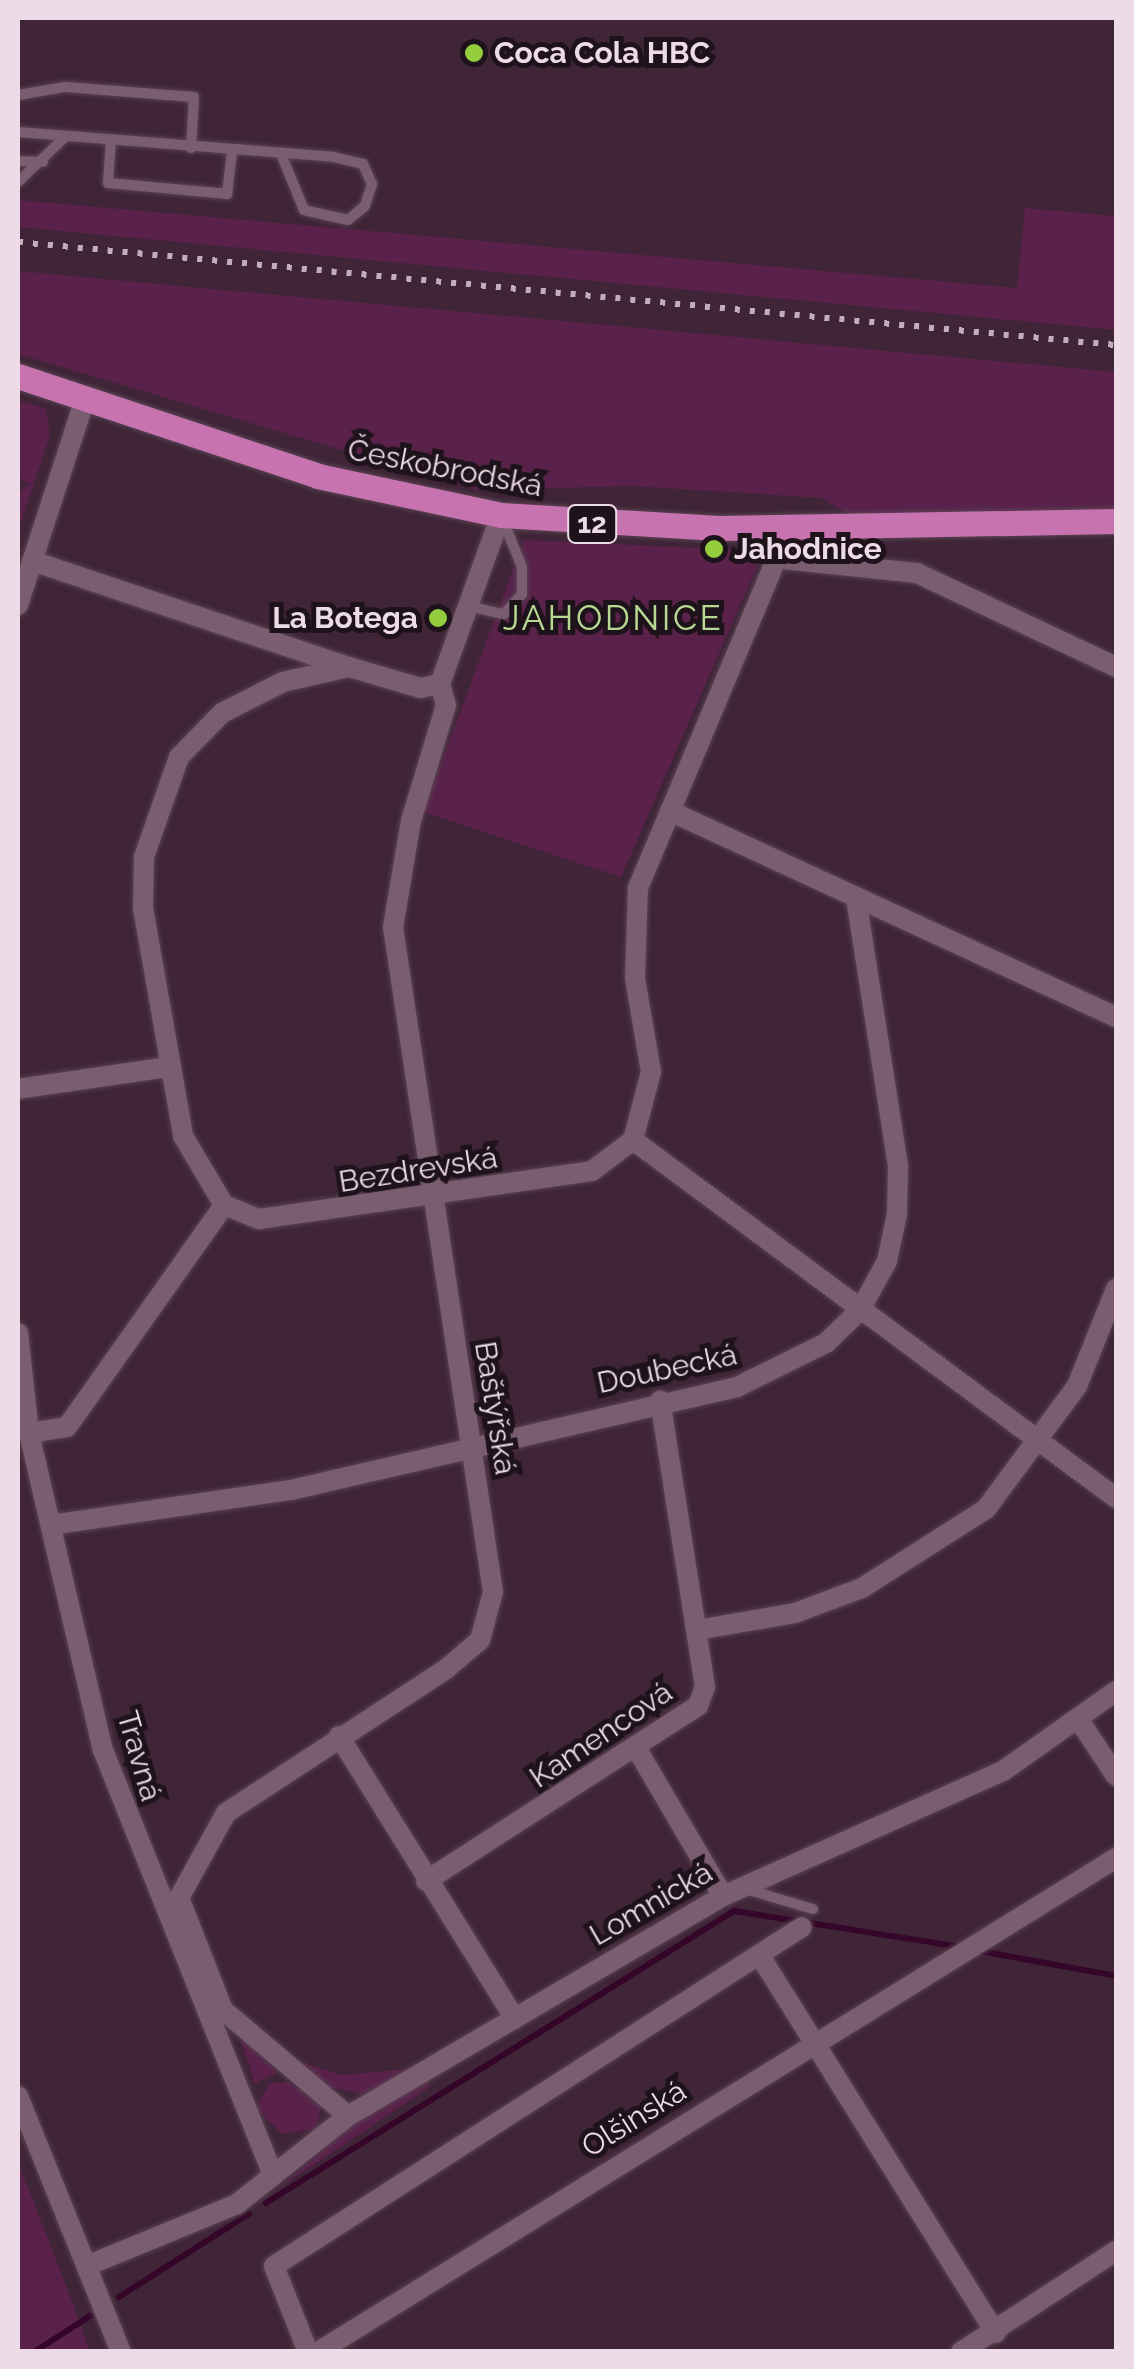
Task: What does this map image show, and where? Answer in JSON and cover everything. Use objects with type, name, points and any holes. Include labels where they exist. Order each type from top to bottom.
[{"type":"main road","name":"Českobrodská","points":[[18,376],[318,476],[501,515],[789,528],[1116,521]]},
{"type":"street","points":[[18,606],[85,398]]},
{"type":"street","name":"Baštýřská","points":[[348,2116],[223,2010],[179,1898],[226,1813],[480,1640],[493,1592],[394,927],[411,821],[446,704],[440,684],[501,515]]},
{"type":"street","points":[[789,528],[783,559],[638,888],[632,928],[651,1072],[632,1140],[1116,1498]]},
{"type":"street","points":[[783,559],[918,573],[1116,667]]},
{"type":"street","points":[[32,561],[349,667],[421,688],[440,684]]},
{"type":"street","points":[[284,682],[293,659],[286,647]]},
{"type":"street","points":[[29,1432],[66,1426],[224,1204],[193,1161],[169,1067],[142,908],[154,806],[179,757],[222,712],[284,682],[349,667]]},
{"type":"street","points":[[670,811],[1116,1017]]},
{"type":"street","name":"Doubecká","points":[[52,1525],[291,1490],[470,1443],[784,1370],[860,1310],[887,1261],[898,1166],[856,896]]},
{"type":"street","points":[[18,1089],[169,1067]]},
{"type":"street","name":"Bezdrevská","points":[[224,1204],[284,1222],[592,1171],[632,1140]]},
{"type":"street","points":[[698,1630],[795,1613],[922,1558],[986,1509],[1042,1442],[1077,1386],[1116,1289]]},
{"type":"street","name":"Travná","points":[[18,1333],[29,1432],[134,1846],[273,2175]]},
{"type":"street","name":"Kamencová","points":[[426,1881],[638,1751],[698,1706],[706,1687],[660,1400]]},
{"type":"street","name":"Lomnická","points":[[89,2265],[171,2238],[273,2175],[348,2116],[732,1892],[1003,1771],[1116,1691]]},
{"type":"street","points":[[1079,1720],[1116,1776]]},
{"type":"street","points":[[339,1736],[515,2018]]},
{"type":"street","points":[[638,1751],[732,1892]]},
{"type":"street","name":"Olšinská","points":[[318,2352],[1116,1858]]},
{"type":"street","points":[[308,2352],[274,2266],[762,1959],[807,1918]]},
{"type":"street","points":[[762,1959],[996,2333]]},
{"type":"street","points":[[18,2096],[89,2265],[120,2352]]},
{"type":"street","points":[[961,2352],[996,2333],[1116,2251]]},
{"type":"lane","points":[[18,94],[65,87],[194,98],[191,148]]},
{"type":"lane","points":[[18,132],[111,140],[232,152],[282,156],[363,164],[372,184],[365,206],[348,220],[304,210],[282,156]]},
{"type":"lane","points":[[18,182],[66,136]]},
{"type":"lane","points":[[111,140],[108,183],[228,194],[232,152]]},
{"type":"lane","points":[[18,160],[43,162]]},
{"type":"lane","points":[[468,606],[504,614],[522,594],[522,567],[501,515]]},
{"type":"lane","points":[[732,1892],[807,1918]]},
{"type":"shaded area","points":[[18,200],[1017,288],[1025,208],[1116,216],[1116,330],[18,227]]},
{"type":"shaded area","points":[[18,271],[1116,372],[1116,511],[850,515],[822,498],[631,486],[477,490],[18,354]]},
{"type":"shaded area","points":[[18,400],[46,409],[50,436],[18,531],[18,492],[29,485],[18,477]]},
{"type":"shaded area","points":[[524,540],[764,551],[621,877],[423,812]]},
{"type":"shaded area","points":[[239,2035],[278,2072],[255,2084]]},
{"type":"shaded area","points":[[294,2060],[342,2075],[418,2068],[361,2094],[315,2084]]},
{"type":"shaded area","points":[[424,2078],[430,2087],[276,2190],[356,2122]]},
{"type":"shaded area","points":[[288,2082],[321,2105],[317,2129],[282,2134],[255,2109],[270,2083]]},
{"type":"shaded area","points":[[18,2162],[67,2288],[90,2351],[18,2351]]},
{"type":"waterway","points":[[266,2203],[734,1911],[962,1947]]},
{"type":"waterway","points":[[980,1951],[1116,1976]]},
{"type":"waterway","points":[[119,2297],[249,2214]]},
{"type":"waterway","points":[[34,2352],[90,2316]]},
{"type":"railway","points":[[18,242],[1116,345]]},
{"type":"place","name":"Coca Cola HBC","points":[[474,53]]},
{"type":"place","name":"Jahodnice","points":[[714,549]]},
{"type":"place","name":"La Botega","points":[[438,618]]},
{"type":"district","name":"JAHODNICE","points":[[613,618]]}]
